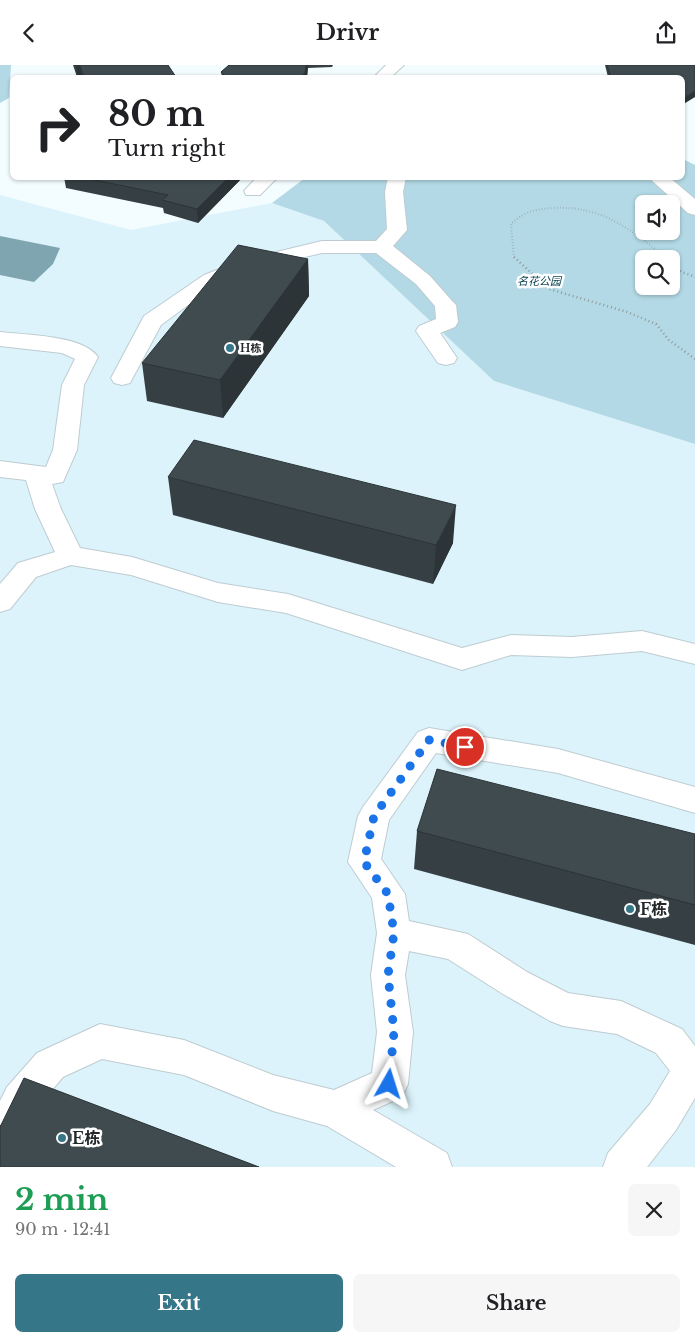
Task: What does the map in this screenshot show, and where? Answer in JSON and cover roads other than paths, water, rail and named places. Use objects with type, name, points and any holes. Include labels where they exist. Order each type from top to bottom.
[{"type":"street","points":[[384,75],[396,65]]},
{"type":"street","points":[[253,191],[265,180]]},
{"type":"street","points":[[381,247],[397,230],[394,192],[397,180]]},
{"type":"street","points":[[661,180],[695,209]]},
{"type":"street","points":[[122,378],[152,321],[211,279],[250,264],[322,247],[381,247],[423,280],[445,305],[447,322],[427,331],[446,358]]},
{"type":"street","points":[[0,339],[67,347],[87,357],[73,385],[65,450],[54,476],[0,469]]},
{"type":"street","points":[[36,473],[48,509],[70,556]]},
{"type":"street","points":[[0,602],[27,569],[70,556],[132,566],[218,591],[288,604],[462,659],[511,645],[572,647],[642,641],[695,654]]},
{"type":"street","points":[[336,1109],[389,1084],[394,1032],[388,975],[394,933],[388,894],[364,862],[374,816],[429,740],[558,761],[695,800]]},
{"type":"street","points":[[394,933],[456,945],[515,983],[563,1009],[621,1018],[669,1041],[691,1069],[663,1117],[622,1167]]},
{"type":"street","points":[[0,1142],[20,1100],[50,1065],[100,1041],[184,1058],[273,1093],[336,1109],[433,1167]]},
{"type":"place","name":"H栋","points":[[230,348]]},
{"type":"place","name":"F栋","points":[[630,909]]},
{"type":"place","name":"E栋","points":[[62,1138]]},
{"type":"park label","name":"名花公园","points":[[539,281]]}]
